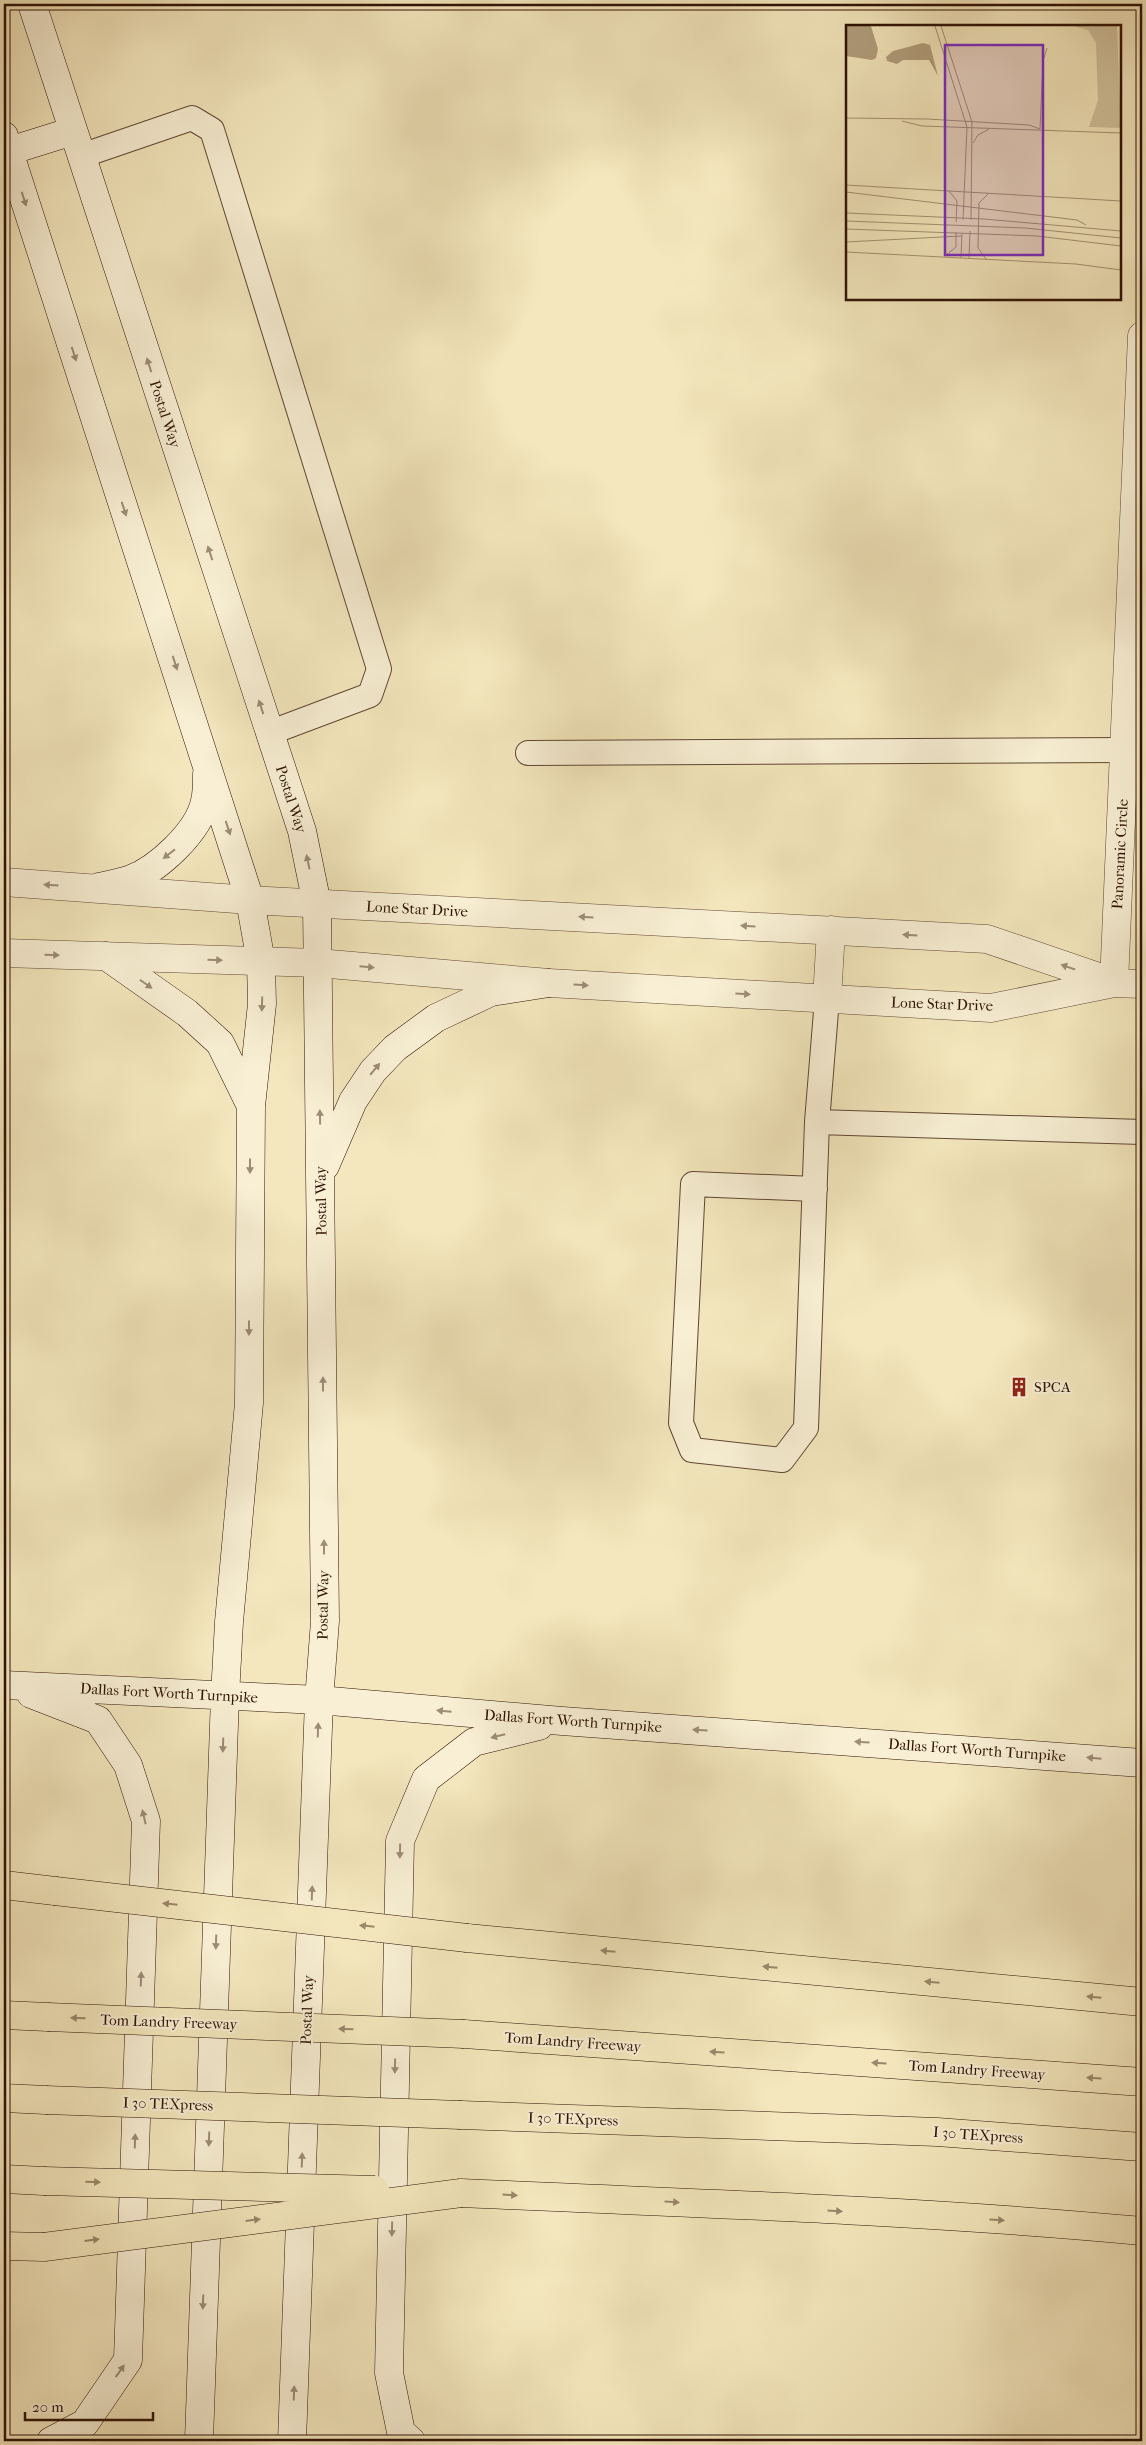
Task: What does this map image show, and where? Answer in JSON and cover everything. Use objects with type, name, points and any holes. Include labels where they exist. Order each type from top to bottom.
[{"type":"highway","points":[[4,1885],[467,1938],[1142,2002]]},
{"type":"highway","name":"Tom Landry Freeway","points":[[4,2015],[464,2034],[1142,2082]]},
{"type":"highway","name":"I 30 TEXpress","points":[[4,2098],[938,2132],[1142,2147]]},
{"type":"highway","points":[[4,2180],[461,2193],[766,2207],[1142,2231]]},
{"type":"highway","points":[[4,2246],[44,2247],[461,2193]]},
{"type":"street","name":"Postal Way","points":[[32,4],[302,831],[317,904],[325,1621],[319,1700],[292,2441]]},
{"type":"street","points":[[73,131],[6,144],[208,765],[250,900],[261,962],[262,1004],[251,1106],[249,1403],[229,1622],[225,1696],[198,2441]]},
{"type":"street","name":"Panoramic Circle","points":[[1114,982],[1142,336]]},
{"type":"street","points":[[98,887],[130,880],[155,865],[178,847],[193,827],[205,803],[208,765]]},
{"type":"street","name":"Lone Star Drive","points":[[4,882],[98,887],[317,904],[987,939],[1114,982],[1142,984]]},
{"type":"street","points":[[826,999],[831,930]]},
{"type":"street","name":"Lone Star Drive","points":[[4,953],[318,963],[550,983],[991,1008],[1114,982]]},
{"type":"street","points":[[106,956],[187,1013],[220,1043],[251,1106]]},
{"type":"street","points":[[321,1174],[353,1101],[373,1071],[395,1048],[436,1018],[491,992],[550,983]]},
{"type":"street","points":[[6,1685],[98,1720],[128,1765],[146,1821],[128,2360],[85,2423],[51,2441]]},
{"type":"street","name":"Dallas Fort Worth Turnpike","points":[[6,1685],[319,1700],[562,1721],[1142,1763]]},
{"type":"street","points":[[411,2441],[401,2432],[389,2373],[400,1841],[426,1779],[474,1742],[562,1721]]},
{"type":"lane","points":[[81,156],[192,118],[212,130],[379,670],[370,695],[269,733]]},
{"type":"lane","points":[[528,753],[1125,750]]},
{"type":"lane","points":[[814,1189],[693,1184],[681,1423],[692,1450],[782,1460],[806,1428],[817,1122],[826,999]]},
{"type":"lane","points":[[817,1122],[1142,1132]]},
{"type":"place","name":"SPCA","points":[[1019,1387]]}]
